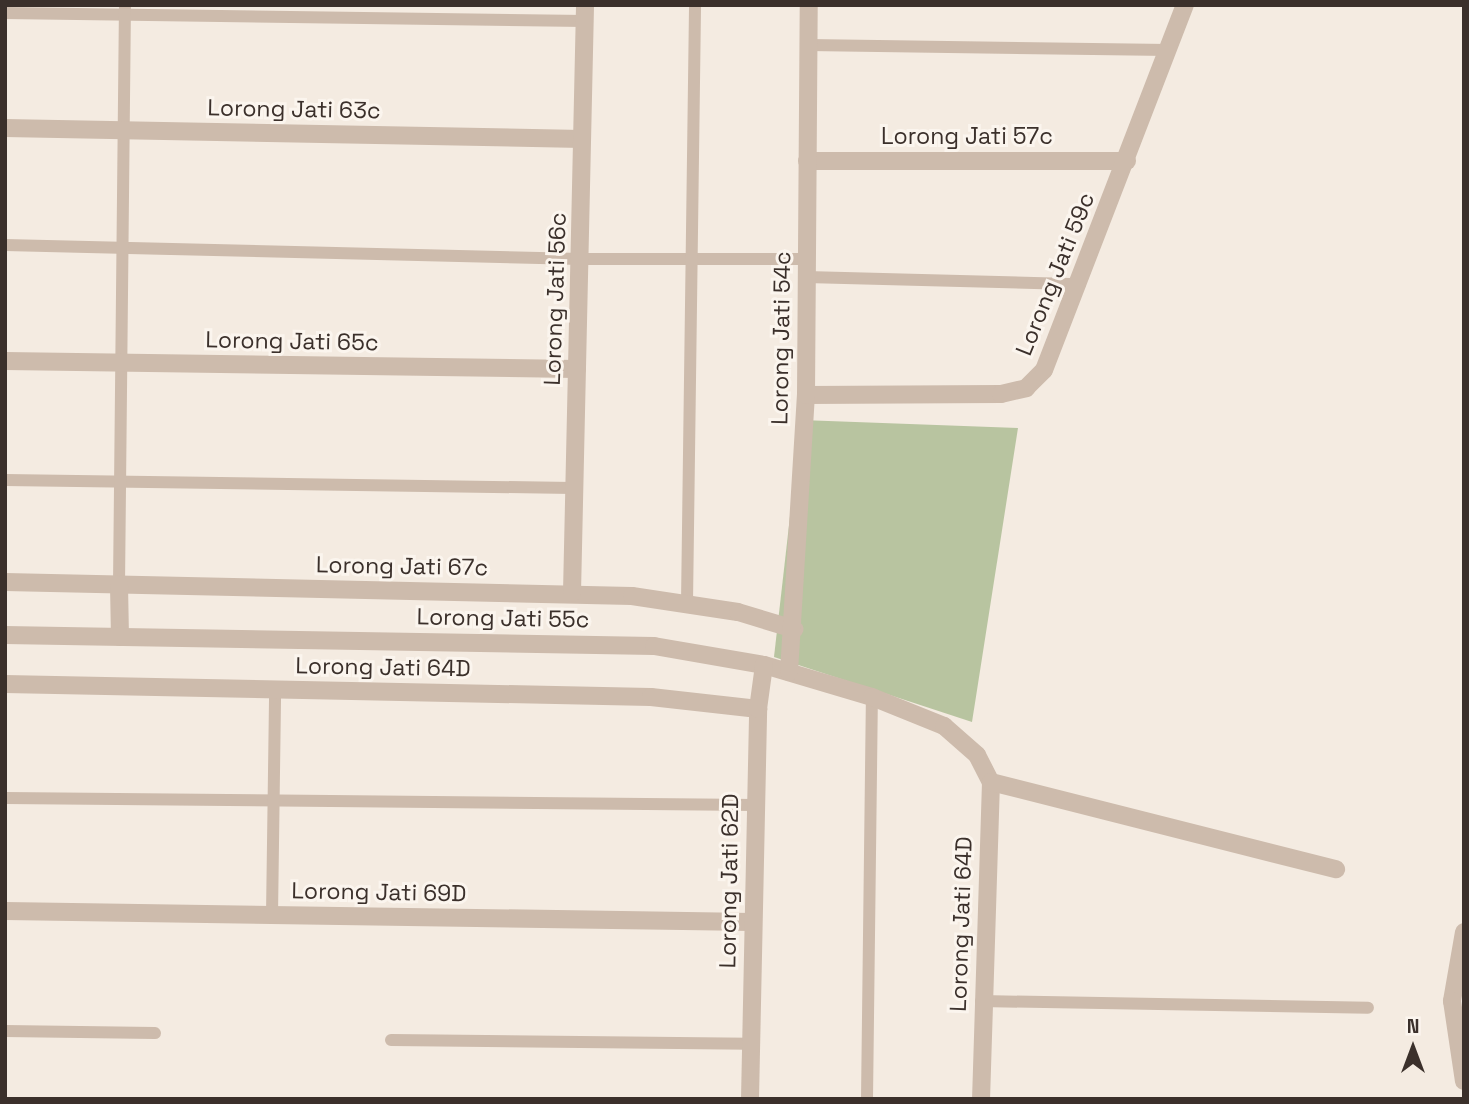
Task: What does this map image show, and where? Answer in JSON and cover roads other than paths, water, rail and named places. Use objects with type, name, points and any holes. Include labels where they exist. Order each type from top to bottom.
[{"type":"street","name":"Lorong Jati 54c","points":[[789,672],[794,629],[806,395],[809,5]]},
{"type":"street","name":"Lorong Jati 59c","points":[[806,395],[1002,394],[1026,388],[1044,370],[1080,284],[1185,5]]},
{"type":"street","name":"Lorong Jati 56c","points":[[572,593],[573,488],[582,259],[585,13]]},
{"type":"street","name":"Lorong Jati 63c","points":[[5,128],[582,139]]},
{"type":"street","name":"Lorong Jati 57c","points":[[807,161],[1127,161]]},
{"type":"street","name":"Lorong Jati 65c","points":[[5,361],[577,369]]},
{"type":"street","name":"Lorong Jati 67c","points":[[5,582],[572,593],[687,603],[738,612],[794,629]]},
{"type":"street","points":[[119,585],[120,636]]},
{"type":"street","name":"Lorong Jati 55c","points":[[5,635],[654,646],[764,665],[872,697],[944,726],[977,755],[991,782]]},
{"type":"street","name":"Lorong Jati 62D","points":[[750,1099],[758,709],[764,665]]},
{"type":"street","name":"Lorong Jati 64D","points":[[5,684],[690,698],[758,709]]},
{"type":"street","points":[[991,782],[1336,869]]},
{"type":"street","name":"Lorong Jati 64D","points":[[981,1099],[981,1001],[991,782]]},
{"type":"street","name":"Lorong Jati 69D","points":[[5,911],[752,922]]},
{"type":"street","points":[[1464,932],[1452,1001],[1464,1081]]},
{"type":"lane","points":[[687,603],[695,5]]},
{"type":"lane","points":[[119,585],[119,363],[125,11]]},
{"type":"lane","points":[[5,13],[585,13]]},
{"type":"lane","points":[[808,45],[1168,50]]},
{"type":"lane","points":[[5,245],[692,261],[1080,284]]},
{"type":"lane","points":[[5,480],[573,488]]},
{"type":"lane","points":[[272,915],[275,690]]},
{"type":"lane","points":[[867,1099],[872,697]]},
{"type":"lane","points":[[5,798],[274,803],[756,805]]},
{"type":"lane","points":[[981,1001],[1368,1007]]},
{"type":"lane","points":[[5,1031],[155,1033]]},
{"type":"lane","points":[[391,1040],[750,1044]]}]
